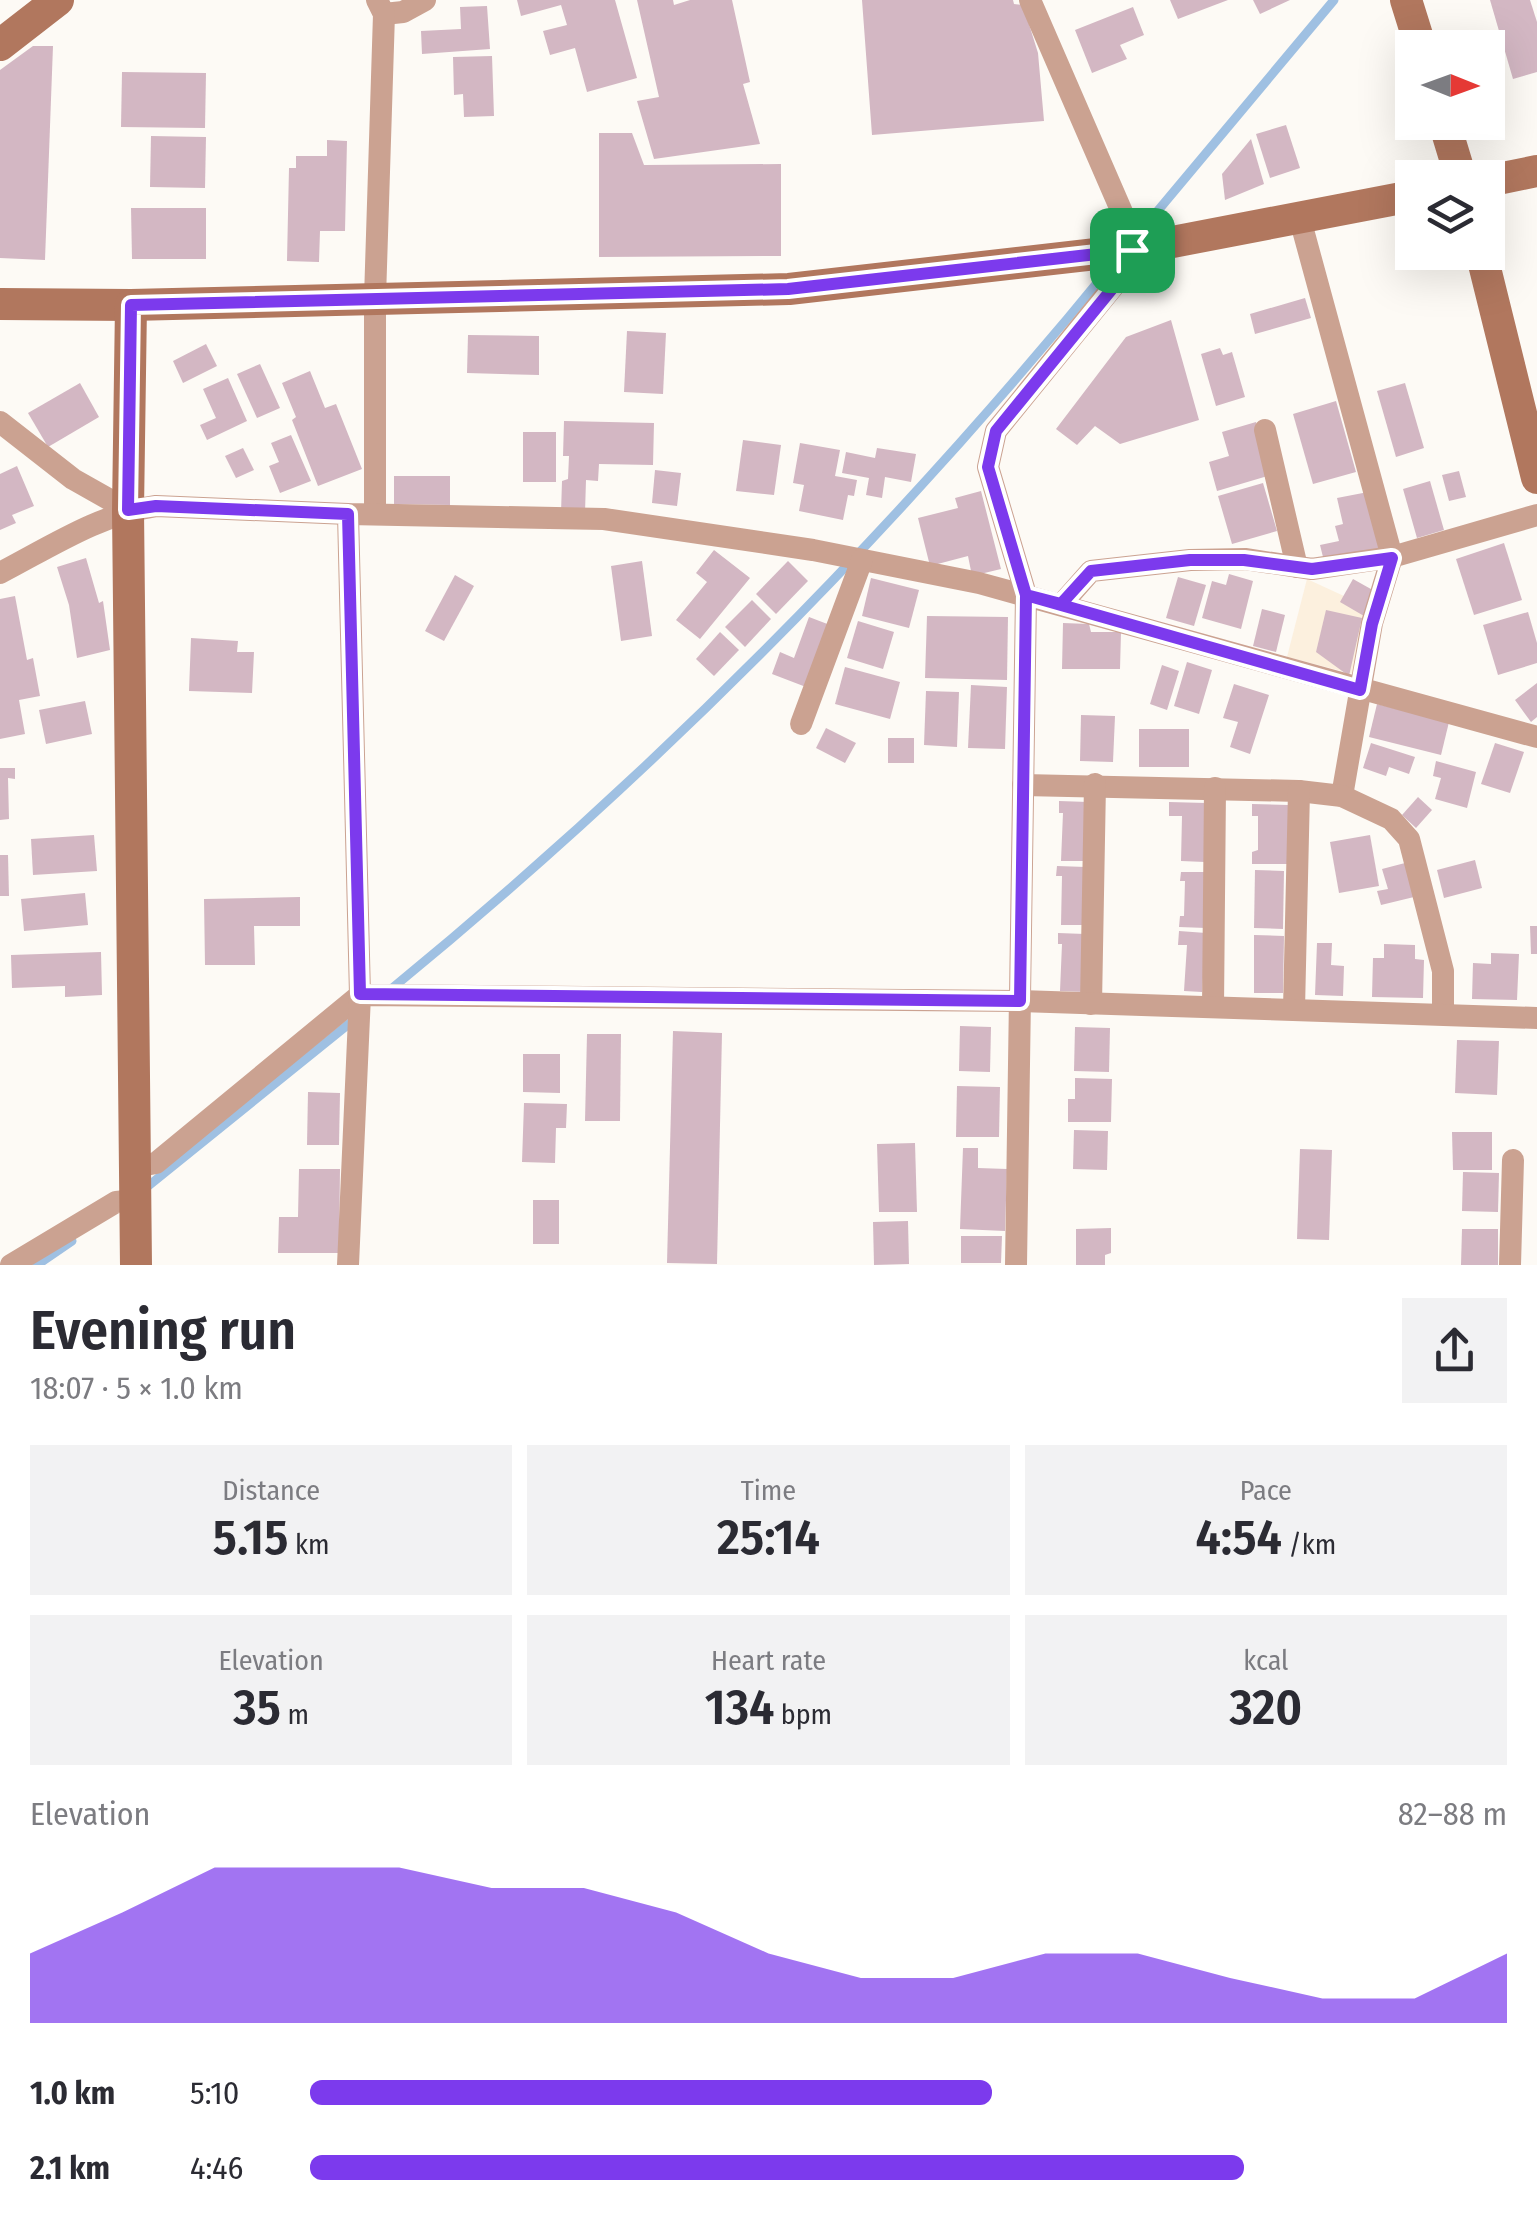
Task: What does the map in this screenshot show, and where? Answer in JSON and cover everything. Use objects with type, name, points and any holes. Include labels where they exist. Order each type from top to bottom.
[{"type":"street","points":[[0,45],[58,0]]},
{"type":"street","points":[[374,514],[381,7],[403,12],[425,0]]},
{"type":"street","points":[[1016,1265],[1026,595],[988,467],[996,431],[1116,284],[1132,250],[1125,219],[1030,0]]},
{"type":"street","points":[[1406,0],[1415,30]]},
{"type":"street","points":[[1505,178],[1537,171]]},
{"type":"street","points":[[0,304],[131,305],[788,289],[1132,250],[1395,199]]},
{"type":"street","points":[[1300,219],[1392,558],[1372,624],[1342,796]]},
{"type":"street","points":[[1485,270],[1537,478]]},
{"type":"street","points":[[131,305],[128,510],[136,1265]]},
{"type":"street","points":[[0,422],[73,479],[128,510]]},
{"type":"street","points":[[1265,430],[1297,567]]},
{"type":"street","points":[[0,573],[128,510],[156,506],[604,518],[862,560],[1026,595],[1537,737]]},
{"type":"street","points":[[348,514],[360,994],[348,1265]]},
{"type":"street","points":[[1061,604],[1091,571],[1190,560],[1244,560],[1312,569],[1392,558],[1537,515]]},
{"type":"street","points":[[801,724],[862,560]]},
{"type":"street","points":[[1091,1004],[1095,784]]},
{"type":"street","points":[[1023,785],[1299,791],[1342,796],[1390,819],[1409,839],[1443,971],[1443,1013]]},
{"type":"street","points":[[1213,1007],[1216,788]]},
{"type":"street","points":[[1294,1009],[1299,791]]},
{"type":"street","points":[[135,1167],[156,1163],[360,994],[1020,1001],[1537,1018]]},
{"type":"street","points":[[1510,1265],[1513,1160]]},
{"type":"street","points":[[11,1265],[116,1202],[136,1200]]},
{"type":"shaded area","points":[[1307,579],[1370,608],[1353,674],[1287,657]]},
{"type":"building","points":[[517,0],[615,0],[637,78],[587,92],[575,48],[550,55],[543,31],[567,25],[561,5],[521,16]]},
{"type":"building","points":[[637,0],[673,0],[674,5],[690,0],[732,0],[750,82],[743,84],[760,144],[654,159],[637,101],[659,97]]},
{"type":"building","points":[[862,0],[1013,0],[1014,4],[1023,5],[1038,53],[1044,121],[872,135]]},
{"type":"building","points":[[1170,0],[1228,0],[1178,19]]},
{"type":"building","points":[[1253,0],[1290,0],[1260,14]]},
{"type":"building","points":[[1490,0],[1530,0],[1537,22],[1537,72],[1513,79],[1505,52],[1505,30],[1499,30]]},
{"type":"building","points":[[487,6],[490,49],[422,54],[421,31],[461,29],[460,7]]},
{"type":"building","points":[[1133,7],[1144,35],[1120,45],[1127,59],[1092,73],[1075,30]]},
{"type":"building","points":[[33,46],[53,46],[45,260],[0,258],[0,70]]},
{"type":"building","points":[[492,56],[494,116],[464,117],[463,94],[454,95],[453,57]]},
{"type":"building","points":[[122,72],[206,73],[205,128],[121,127]]},
{"type":"building","points":[[1286,125],[1300,168],[1270,178],[1256,134]]},
{"type":"building","points":[[599,133],[632,133],[644,165],[781,164],[781,256],[599,257]]},
{"type":"building","points":[[151,136],[206,137],[205,188],[150,187]]},
{"type":"building","points":[[1251,139],[1264,184],[1225,200],[1222,174]]},
{"type":"building","points":[[327,140],[347,141],[345,231],[320,231],[319,262],[287,261],[289,168],[296,168],[296,156],[327,156]]},
{"type":"building","points":[[131,208],[206,208],[206,259],[132,259]]},
{"type":"building","points":[[1305,298],[1311,318],[1255,334],[1250,314]]},
{"type":"building","points":[[1171,320],[1199,420],[1120,444],[1095,426],[1077,445],[1056,429],[1126,337]]},
{"type":"building","points":[[627,331],[666,333],[663,394],[624,392]]},
{"type":"building","points":[[468,335],[539,336],[539,375],[467,373]]},
{"type":"building","points":[[206,344],[217,366],[183,383],[173,361]]},
{"type":"building","points":[[1220,348],[1223,355],[1232,352],[1245,397],[1216,406],[1201,354]]},
{"type":"building","points":[[260,364],[280,408],[257,418],[237,374]]},
{"type":"building","points":[[310,371],[325,408],[336,404],[362,469],[318,486],[282,383]]},
{"type":"building","points":[[228,378],[247,421],[207,440],[200,425],[216,418],[203,389]]},
{"type":"building","points":[[80,383],[99,417],[48,447],[28,413]]},
{"type":"building","points":[[1405,383],[1424,448],[1396,457],[1377,391]]},
{"type":"building","points":[[1336,401],[1356,472],[1313,484],[1293,414]]},
{"type":"building","points":[[564,421],[654,423],[653,465],[599,464],[598,481],[586,480],[585,513],[561,513],[562,481],[568,479],[569,456],[563,456]]},
{"type":"building","points":[[1256,422],[1271,475],[1217,491],[1209,462],[1229,456],[1222,432]]},
{"type":"building","points":[[523,432],[556,432],[556,482],[523,482]]},
{"type":"building","points":[[291,435],[311,481],[280,493],[269,466],[279,462],[271,443]]},
{"type":"building","points":[[743,440],[781,445],[774,495],[736,491]]},
{"type":"building","points":[[800,443],[840,450],[835,476],[857,480],[854,496],[848,495],[843,520],[799,511],[804,485],[793,483]]},
{"type":"building","points":[[243,448],[254,470],[236,478],[225,456]]},
{"type":"building","points":[[877,448],[916,454],[911,482],[885,477],[882,498],[866,495],[869,478],[842,473],[846,452],[875,458]]},
{"type":"building","points":[[17,466],[34,506],[12,515],[16,523],[0,530],[0,474]]},
{"type":"building","points":[[655,470],[681,473],[677,506],[652,503]]},
{"type":"building","points":[[1459,471],[1466,497],[1449,501],[1442,475]]},
{"type":"building","points":[[394,476],[450,476],[450,505],[394,504]]},
{"type":"building","points":[[1430,481],[1444,530],[1417,538],[1403,489]]},
{"type":"building","points":[[1263,483],[1277,531],[1232,544],[1218,496]]},
{"type":"building","points":[[981,491],[1001,569],[972,576],[968,556],[930,566],[918,518],[958,508],[955,498]]},
{"type":"building","points":[[1368,492],[1380,546],[1372,554],[1325,565],[1320,545],[1339,541],[1335,526],[1343,524],[1337,498]]},
{"type":"building","points":[[1504,543],[1522,600],[1474,615],[1456,559]]},
{"type":"building","points":[[714,550],[750,578],[700,639],[676,620],[707,582],[696,573]]},
{"type":"building","points":[[86,558],[99,603],[103,601],[110,650],[77,658],[69,605],[57,567]]},
{"type":"building","points":[[642,561],[652,636],[621,641],[611,566]]},
{"type":"building","points":[[788,561],[808,581],[776,614],[756,594]]},
{"type":"building","points":[[1229,574],[1253,581],[1241,629],[1202,618],[1212,581],[1226,585]]},
{"type":"building","points":[[455,575],[474,586],[444,641],[425,631]]},
{"type":"building","points":[[1178,577],[1206,585],[1194,626],[1166,618]]},
{"type":"building","points":[[871,578],[919,590],[909,628],[862,616]]},
{"type":"building","points":[[1353,579],[1378,593],[1364,616],[1340,602]]},
{"type":"building","points":[[15,596],[27,660],[33,658],[40,696],[19,700],[25,734],[0,739],[0,599]]},
{"type":"building","points":[[752,600],[771,619],[745,647],[725,627]]},
{"type":"building","points":[[1262,609],[1285,615],[1276,652],[1253,646]]},
{"type":"building","points":[[1326,610],[1362,618],[1349,676],[1316,652]]},
{"type":"building","points":[[1528,612],[1537,643],[1537,663],[1498,675],[1483,625]]},
{"type":"building","points":[[927,616],[1008,617],[1007,680],[925,678]]},
{"type":"building","points":[[809,617],[830,625],[806,687],[772,674],[780,652],[794,658]]},
{"type":"building","points":[[858,621],[894,632],[883,669],[847,658]]},
{"type":"building","points":[[1063,623],[1089,624],[1091,632],[1121,632],[1120,669],[1062,669]]},
{"type":"building","points":[[720,632],[739,650],[714,676],[696,659]]},
{"type":"building","points":[[191,638],[238,641],[237,652],[254,652],[252,693],[189,691]]},
{"type":"building","points":[[1187,662],[1212,670],[1199,714],[1174,706]]},
{"type":"building","points":[[1162,665],[1179,671],[1167,710],[1150,704]]},
{"type":"building","points":[[845,667],[900,682],[890,719],[835,704]]},
{"type":"building","points":[[1537,683],[1537,717],[1531,722],[1515,700]]},
{"type":"building","points":[[1234,684],[1269,695],[1250,754],[1230,747],[1238,722],[1223,718]]},
{"type":"building","points":[[971,685],[1007,687],[1005,749],[968,748]]},
{"type":"building","points":[[926,691],[959,692],[957,747],[924,745]]},
{"type":"building","points":[[85,701],[92,734],[46,744],[39,710]]},
{"type":"building","points":[[1377,704],[1449,722],[1441,755],[1369,737]]},
{"type":"building","points":[[1081,715],[1115,716],[1113,762],[1080,761]]},
{"type":"building","points":[[826,728],[856,743],[845,763],[816,748]]},
{"type":"building","points":[[1139,729],[1189,729],[1189,767],[1139,767]]},
{"type":"building","points":[[888,738],[914,738],[914,763],[888,763]]},
{"type":"building","points":[[1371,743],[1415,757],[1409,774],[1389,767],[1386,776],[1363,768]]},
{"type":"building","points":[[1495,743],[1524,752],[1510,793],[1481,784]]},
{"type":"building","points":[[1436,761],[1476,772],[1467,808],[1435,799],[1441,778],[1433,776]]},
{"type":"building","points":[[0,768],[15,768],[15,779],[8,778],[9,819],[0,820]]},
{"type":"building","points":[[1418,797],[1432,810],[1416,828],[1402,815]]},
{"type":"building","points":[[1059,801],[1088,802],[1086,861],[1061,861],[1063,813],[1059,813]]},
{"type":"building","points":[[1169,802],[1206,803],[1205,862],[1181,861],[1182,816],[1169,816]]},
{"type":"building","points":[[1252,804],[1288,805],[1288,864],[1252,864],[1252,852],[1258,850],[1258,816],[1252,816]]},
{"type":"building","points":[[94,835],[97,871],[33,875],[31,839]]},
{"type":"building","points":[[1370,835],[1379,886],[1339,893],[1330,842]]},
{"type":"building","points":[[0,855],[8,855],[9,896],[0,896]]},
{"type":"building","points":[[1475,860],[1482,888],[1444,898],[1437,870]]},
{"type":"building","points":[[1405,863],[1414,897],[1381,905],[1377,891],[1388,889],[1382,869]]},
{"type":"building","points":[[1057,866],[1086,867],[1085,925],[1061,925],[1062,876],[1056,876]]},
{"type":"building","points":[[1255,870],[1284,871],[1283,929],[1254,928]]},
{"type":"building","points":[[1181,872],[1207,872],[1206,928],[1179,927],[1180,916],[1184,916],[1185,881],[1180,881]]},
{"type":"building","points":[[85,893],[88,925],[24,931],[21,899]]},
{"type":"building","points":[[300,897],[300,926],[254,926],[255,965],[205,965],[204,899]]},
{"type":"building","points":[[1530,926],[1537,926],[1537,954],[1531,954]]},
{"type":"building","points":[[1179,931],[1206,933],[1202,992],[1184,991],[1187,945],[1178,945]]},
{"type":"building","points":[[1058,933],[1085,934],[1084,992],[1060,991],[1062,944],[1058,944]]},
{"type":"building","points":[[1254,935],[1284,936],[1283,993],[1254,993]]},
{"type":"building","points":[[1317,943],[1332,943],[1331,965],[1344,966],[1343,996],[1315,995]]},
{"type":"building","points":[[1384,944],[1415,945],[1415,959],[1424,960],[1423,998],[1372,997],[1373,958],[1384,958]]},
{"type":"building","points":[[101,952],[102,995],[65,997],[65,986],[12,988],[11,955]]},
{"type":"building","points":[[1491,953],[1519,954],[1517,1000],[1472,999],[1473,963],[1491,964]]},
{"type":"building","points":[[960,1026],[991,1027],[990,1072],[959,1071]]},
{"type":"building","points":[[1075,1027],[1110,1028],[1109,1072],[1074,1071]]},
{"type":"building","points":[[673,1031],[722,1033],[717,1264],[667,1263]]},
{"type":"building","points":[[587,1034],[621,1034],[620,1121],[585,1121]]},
{"type":"building","points":[[1457,1040],[1499,1041],[1497,1095],[1455,1093]]},
{"type":"building","points":[[523,1054],[560,1054],[560,1093],[523,1092]]},
{"type":"building","points":[[1075,1078],[1112,1079],[1111,1122],[1068,1122],[1068,1099],[1075,1099]]},
{"type":"building","points":[[957,1086],[1000,1087],[999,1137],[956,1137]]},
{"type":"building","points":[[308,1092],[340,1093],[339,1145],[307,1145]]},
{"type":"building","points":[[524,1103],[567,1104],[566,1128],[556,1128],[555,1163],[522,1162]]},
{"type":"building","points":[[1074,1130],[1108,1131],[1107,1170],[1073,1169]]},
{"type":"building","points":[[1452,1132],[1492,1132],[1492,1170],[1453,1170]]},
{"type":"building","points":[[915,1143],[917,1212],[879,1212],[877,1144]]},
{"type":"building","points":[[963,1148],[978,1148],[978,1168],[1007,1169],[1005,1231],[960,1229]]},
{"type":"building","points":[[1300,1149],[1332,1150],[1329,1240],[1297,1239]]},
{"type":"building","points":[[299,1169],[340,1169],[339,1253],[278,1253],[279,1217],[298,1217]]},
{"type":"building","points":[[1463,1172],[1499,1173],[1498,1212],[1462,1211]]},
{"type":"building","points":[[533,1200],[559,1200],[559,1244],[533,1244]]},
{"type":"building","points":[[908,1221],[909,1264],[874,1265],[873,1222]]},
{"type":"building","points":[[1111,1228],[1111,1253],[1105,1255],[1105,1265],[1076,1265],[1076,1229]]},
{"type":"building","points":[[1462,1229],[1498,1229],[1498,1265],[1461,1265]]},
{"type":"building","points":[[961,1236],[1002,1236],[1001,1263],[961,1263]]},
{"type":"waterway","points":[[1135,238],[1334,0]]},
{"type":"waterway","points":[[390,990],[585,822],[771,644],[948,456],[1115,261]]},
{"type":"waterway","points":[[142,1191],[355,1019]]},
{"type":"waterway","points":[[37,1265],[72,1241]]},
{"type":"route","points":[[1132,250],[788,289],[131,305],[128,510],[156,506],[348,514],[360,994],[1020,1001],[1026,595],[1061,604],[1091,571],[1190,560],[1244,560],[1312,569],[1392,558],[1372,624],[1360,690],[1026,595],[988,467],[996,431],[1116,284],[1132,250]]}]
